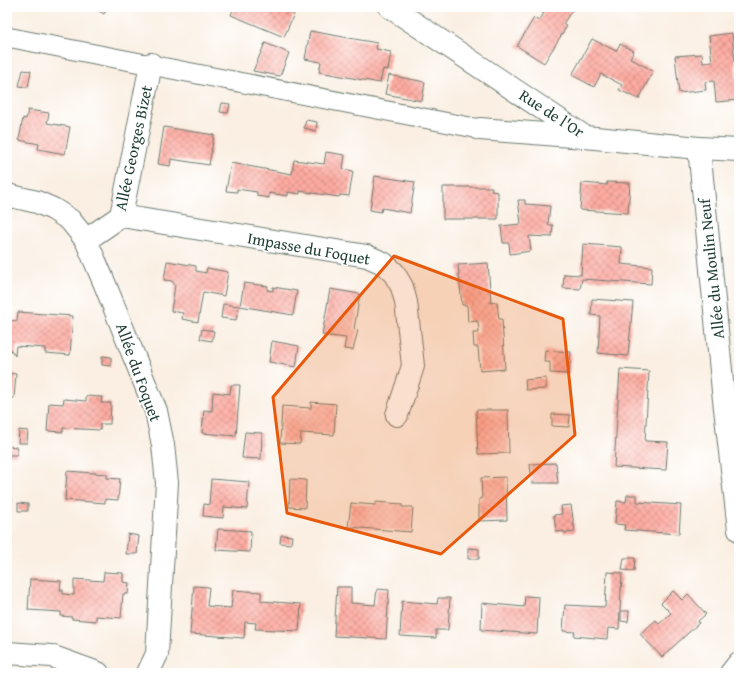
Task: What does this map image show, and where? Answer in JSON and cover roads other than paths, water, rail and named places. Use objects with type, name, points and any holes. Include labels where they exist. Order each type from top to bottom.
[{"type":"street","name":"Rue de l'Or","points":[[390,7],[585,137],[699,148],[739,150]]},
{"type":"street","points":[[7,37],[480,128],[585,137]]},
{"type":"street","name":"Allée Georges Bizet","points":[[86,240],[121,216],[151,64]]},
{"type":"street","name":"Allée du Moulin Neuf","points":[[699,148],[731,391],[739,530]]},
{"type":"street","name":"Allée du Foquet","points":[[7,195],[37,202],[53,209],[70,220],[86,240],[156,411],[163,445],[167,483],[157,654],[148,673]]},
{"type":"street","name":"Impasse du Foquet","points":[[121,216],[367,256],[383,263],[394,273],[402,287],[406,302],[413,366],[397,415]]},
{"type":"street","points":[[7,653],[51,656],[98,673]]},
{"type":"street","points":[[731,673],[739,663]]}]
